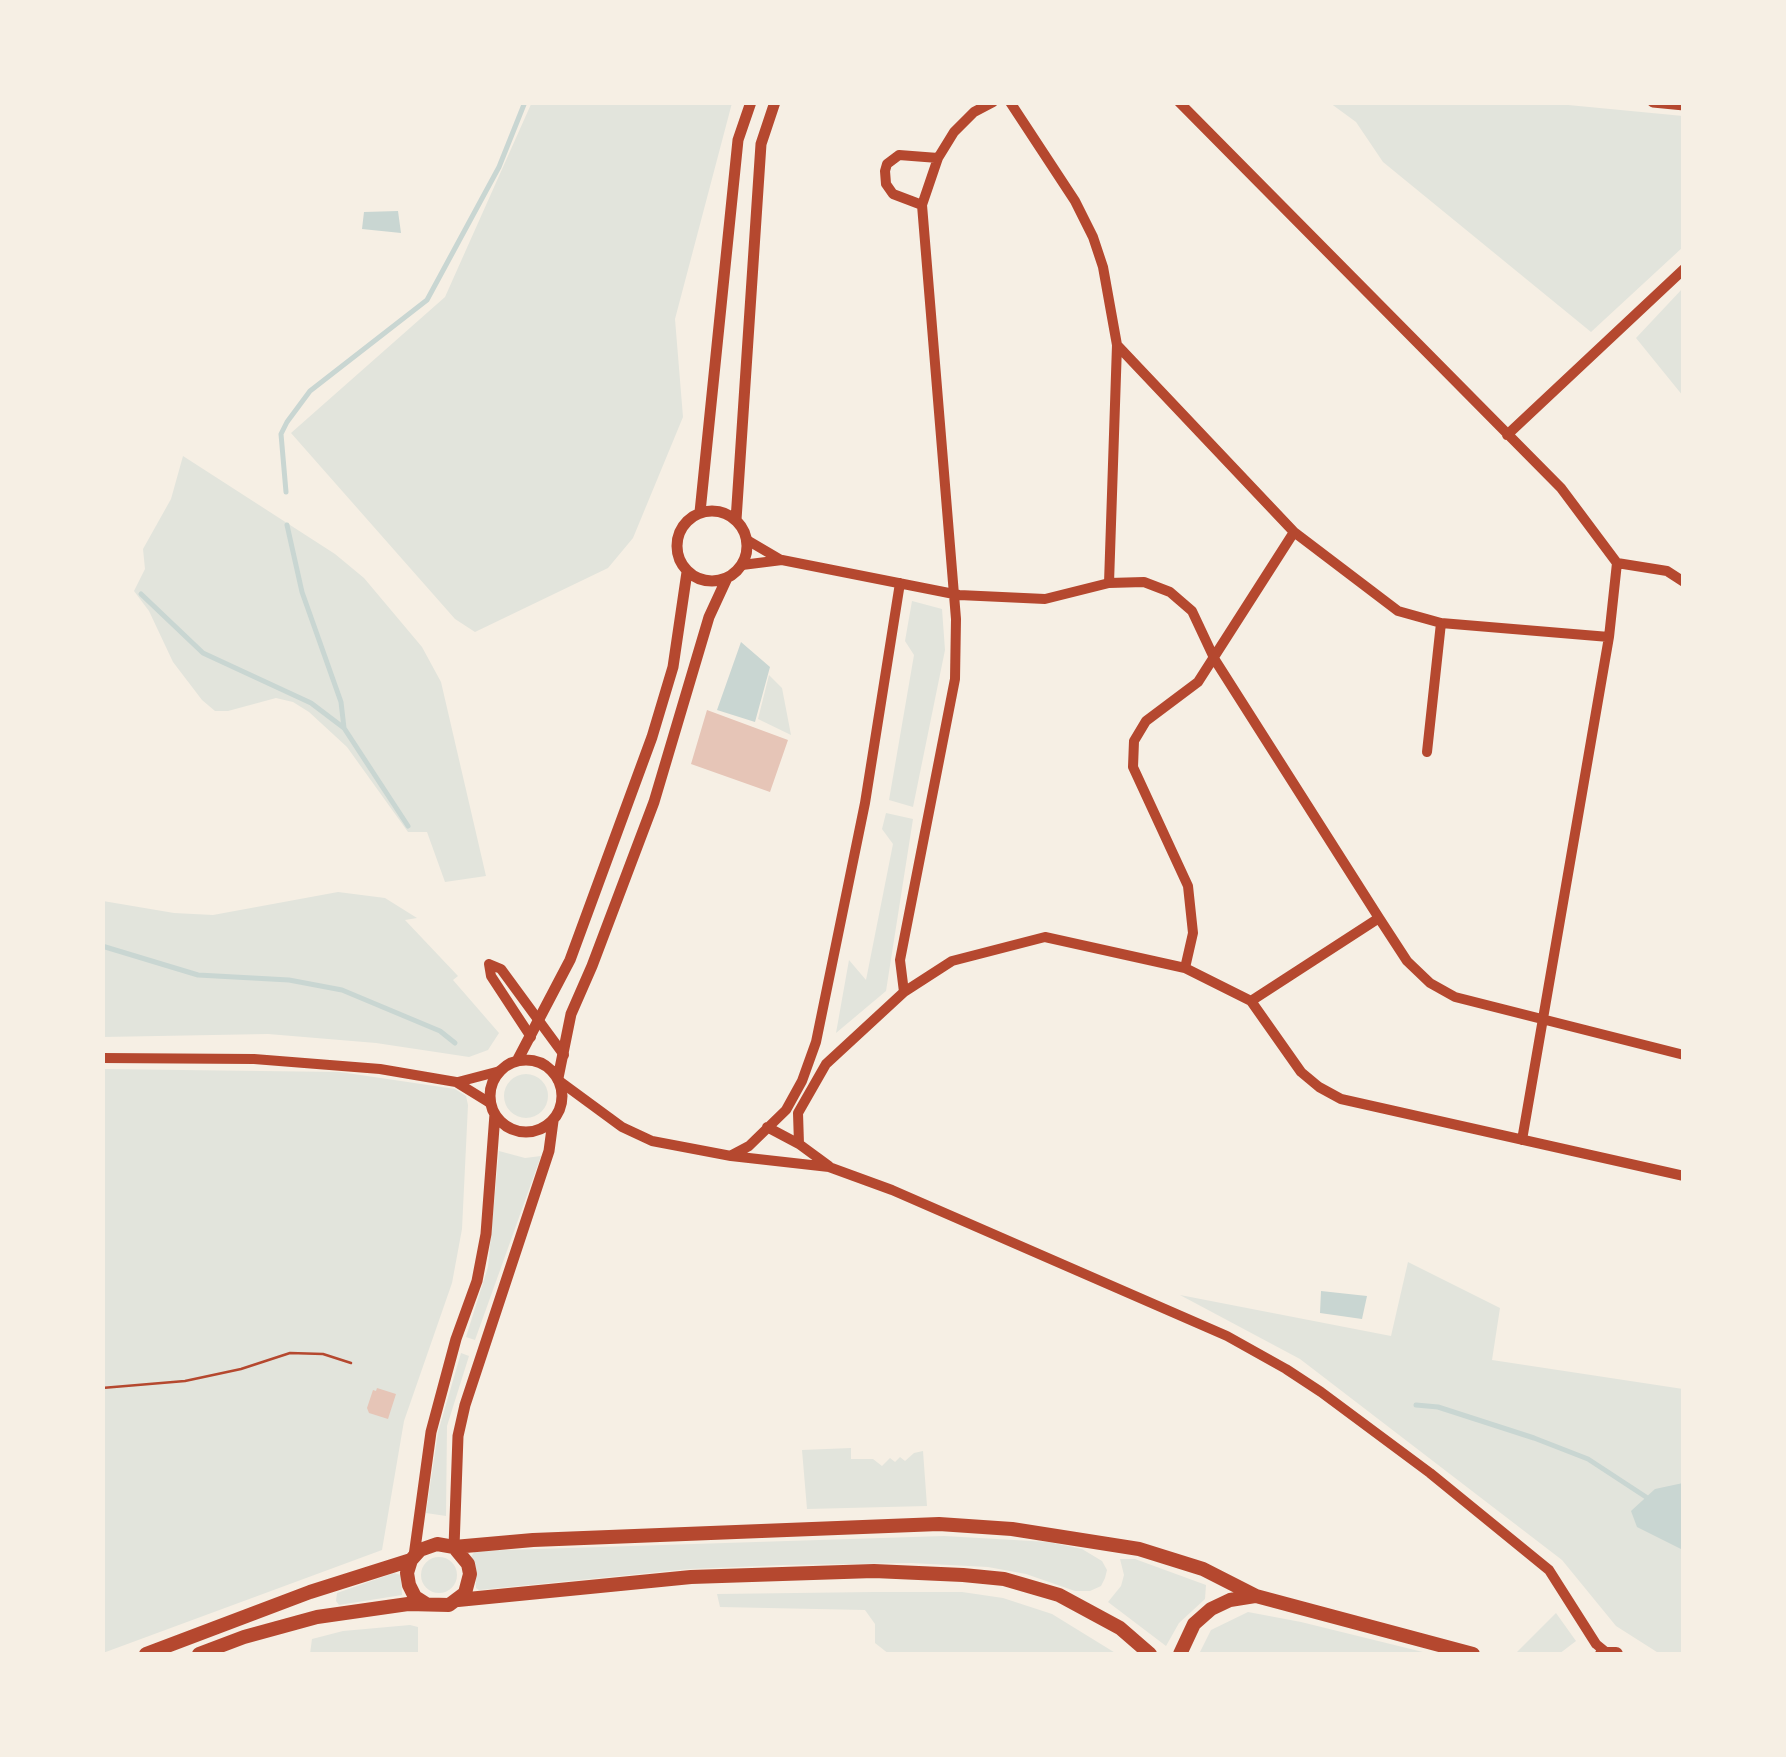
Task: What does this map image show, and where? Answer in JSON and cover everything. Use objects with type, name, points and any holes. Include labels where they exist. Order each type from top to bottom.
[{"type":"main road","points":[[146,1654],[412,1558],[428,1546],[939,1524],[1012,1528],[1139,1549],[1203,1570],[1256,1596],[1474,1654]]},
{"type":"main road","points":[[454,1547],[468,1564],[470,1574],[465,1593],[458,1600]]},
{"type":"main road","points":[[412,1558],[407,1572],[409,1586],[426,1604]]},
{"type":"main road","points":[[199,1654],[317,1617],[408,1604],[439,1607],[458,1600],[690,1578],[874,1571],[1004,1579],[1060,1595],[1120,1628],[1150,1654]]},
{"type":"main road","points":[[1180,1654],[1194,1624],[1211,1609],[1230,1600],[1256,1596]]},
{"type":"street","points":[[700,512],[738,140],[751,102]]},
{"type":"street","points":[[774,102],[761,144],[736,520],[747,540],[782,560]]},
{"type":"street","points":[[904,992],[900,960],[954,679],[956,594],[922,205],[938,158],[954,132],[974,112],[993,102]]},
{"type":"street","points":[[1010,102],[1075,201],[1103,267],[1117,345],[1108,583]]},
{"type":"street","points":[[1179,102],[1561,488],[1617,564],[1609,637],[1522,1140]]},
{"type":"street","points":[[1653,102],[1684,106]]},
{"type":"street","points":[[922,205],[893,194],[886,184],[887,164],[899,154],[938,158]]},
{"type":"street","points":[[1507,435],[1684,270]]},
{"type":"street","points":[[1117,345],[1294,532],[1398,611],[1441,623],[1609,637]]},
{"type":"street","points":[[727,578],[706,581],[687,572],[678,556],[676,538],[685,522],[700,512],[719,511],[736,520]]},
{"type":"street","points":[[1185,968],[1192,934],[1188,886],[1133,767],[1134,741],[1146,721],[1198,682],[1215,660],[1294,532]]},
{"type":"street","points":[[742,565],[747,540]]},
{"type":"street","points":[[454,1547],[458,1436],[464,1405],[549,1152],[553,1121],[562,1101],[558,1079],[570,1014],[654,802],[710,617],[727,578],[742,565],[782,560],[956,594],[1045,599],[1108,583],[1144,582],[1170,592],[1192,611],[1215,660],[1379,918],[1408,960],[1430,983],[1455,998],[1684,1055]]},
{"type":"street","points":[[1617,564],[1667,571],[1684,582]]},
{"type":"street","points":[[102,1058],[254,1059],[380,1069],[456,1082],[500,1071],[517,1061],[570,960],[652,737],[673,668],[687,572]]},
{"type":"street","points":[[731,1156],[749,1146],[786,1110],[816,1042],[865,803],[900,583]]},
{"type":"street","points":[[1427,752],[1441,623]]},
{"type":"street","points":[[1250,1001],[1379,918]]},
{"type":"street","points":[[798,1144],[798,1113],[826,1064],[904,992],[952,961],[1045,937],[1185,968],[1250,1001],[1301,1072],[1341,1099],[1684,1176]]},
{"type":"street","points":[[531,1037],[491,976],[489,964],[500,970],[564,1054]]},
{"type":"street","points":[[517,1061],[540,1062],[622,1127],[652,1141],[731,1156],[830,1166]]},
{"type":"street","points":[[412,1558],[431,1432],[477,1281],[486,1234],[490,1091],[500,1071]]},
{"type":"street","points":[[456,1082],[516,1131],[529,1132],[553,1121]]},
{"type":"street","points":[[767,1127],[830,1166],[1228,1336],[1286,1369],[1430,1472],[1549,1570],[1596,1644],[1608,1654]]},
{"type":"path","points":[[102,1388],[185,1380],[241,1369],[290,1353],[323,1354],[351,1363]]},
{"type":"shaded area","points":[[532,102],[732,103],[675,319],[683,417],[633,538],[608,568],[475,632],[455,619],[291,433],[445,297]]},
{"type":"shaded area","points":[[1537,102],[1683,116],[1683,247],[1591,332],[1383,162],[1356,122],[1330,103]]},
{"type":"shaded area","points":[[398,211],[401,233],[362,229],[364,212]]},
{"type":"shaded area","points":[[1683,288],[1683,396],[1636,338]]},
{"type":"shaded area","points":[[183,456],[335,554],[364,578],[422,647],[441,682],[486,876],[445,882],[427,832],[408,832],[347,747],[309,712],[276,698],[215,711],[173,662],[149,611],[134,591],[145,569],[143,549],[171,499]]},
{"type":"shaded area","points":[[912,601],[942,609],[945,650],[913,807],[889,800],[914,655],[905,641]]},
{"type":"shaded area","points":[[741,642],[770,667],[755,722],[717,710]]},
{"type":"shaded area","points":[[769,675],[782,688],[791,735],[758,719]]},
{"type":"shaded area","points":[[886,813],[913,819],[886,991],[836,1033],[849,960],[866,980],[893,844],[882,829]]},
{"type":"shaded area","points":[[338,892],[385,898],[417,918],[405,920],[458,976],[453,980],[499,1033],[488,1050],[469,1057],[376,1043],[268,1034],[103,1037],[103,901],[213,915]]},
{"type":"shaded area","points":[[103,1069],[340,1072],[455,1089],[466,1096],[468,1105],[462,1229],[452,1283],[404,1421],[382,1550],[103,1653]]},
{"type":"shaded area","points":[[526,1074],[542,1080],[548,1096],[542,1112],[526,1118],[510,1112],[504,1096],[510,1080]]},
{"type":"shaded area","points":[[499,1151],[525,1158],[541,1156],[475,1340],[466,1337],[488,1267]]},
{"type":"shaded area","points":[[1408,1262],[1500,1308],[1492,1360],[1683,1389],[1683,1654],[1660,1654],[1616,1626],[1562,1560],[1300,1359],[1180,1295],[1391,1336]]},
{"type":"shaded area","points":[[1321,1291],[1367,1296],[1362,1319],[1320,1313]]},
{"type":"shaded area","points":[[461,1353],[469,1356],[447,1426],[446,1516],[426,1513],[438,1432]]},
{"type":"shaded area","points":[[851,1448],[851,1459],[873,1459],[882,1466],[890,1458],[905,1461],[923,1451],[927,1506],[807,1509],[802,1450]]},
{"type":"shaded area","points":[[1684,1483],[1683,1550],[1637,1527],[1631,1511],[1655,1489]]},
{"type":"shaded area","points":[[944,1536],[1049,1542],[1082,1549],[1102,1561],[1107,1570],[1101,1586],[1090,1591],[1075,1591],[1026,1574],[988,1567],[911,1563],[689,1569],[479,1590],[471,1557],[475,1551]]},
{"type":"shaded area","points":[[439,1557],[452,1562],[457,1575],[452,1588],[439,1593],[426,1588],[421,1575],[426,1562]]},
{"type":"shaded area","points":[[1120,1559],[1135,1559],[1206,1585],[1205,1599],[1179,1623],[1166,1646],[1108,1602],[1121,1586],[1124,1575]]},
{"type":"shaded area","points":[[394,1573],[401,1575],[402,1595],[339,1605],[336,1601],[337,1593]]},
{"type":"shaded area","points":[[962,1592],[1003,1598],[1052,1614],[1117,1654],[889,1654],[875,1643],[875,1624],[865,1610],[720,1607],[717,1594]]},
{"type":"shaded area","points":[[1248,1612],[1431,1654],[1199,1654],[1211,1630]]},
{"type":"shaded area","points":[[1556,1613],[1576,1641],[1559,1654],[1515,1654]]},
{"type":"shaded area","points":[[418,1627],[418,1654],[310,1654],[312,1639],[343,1631]]},
{"type":"building","points":[[707,710],[788,740],[770,792],[691,764]]},
{"type":"building","points":[[377,1388],[396,1394],[388,1419],[369,1413],[367,1408]]},
{"type":"waterway","points":[[286,492],[281,434],[287,422],[310,391],[427,300],[499,167],[525,102]]},
{"type":"waterway","points":[[287,525],[302,592],[341,702],[344,728]]},
{"type":"waterway","points":[[141,594],[203,653],[311,703],[344,728],[408,826]]},
{"type":"waterway","points":[[102,946],[198,975],[289,980],[342,990],[440,1031],[455,1043]]},
{"type":"waterway","points":[[1416,1405],[1438,1407],[1588,1459],[1646,1497]]}]
